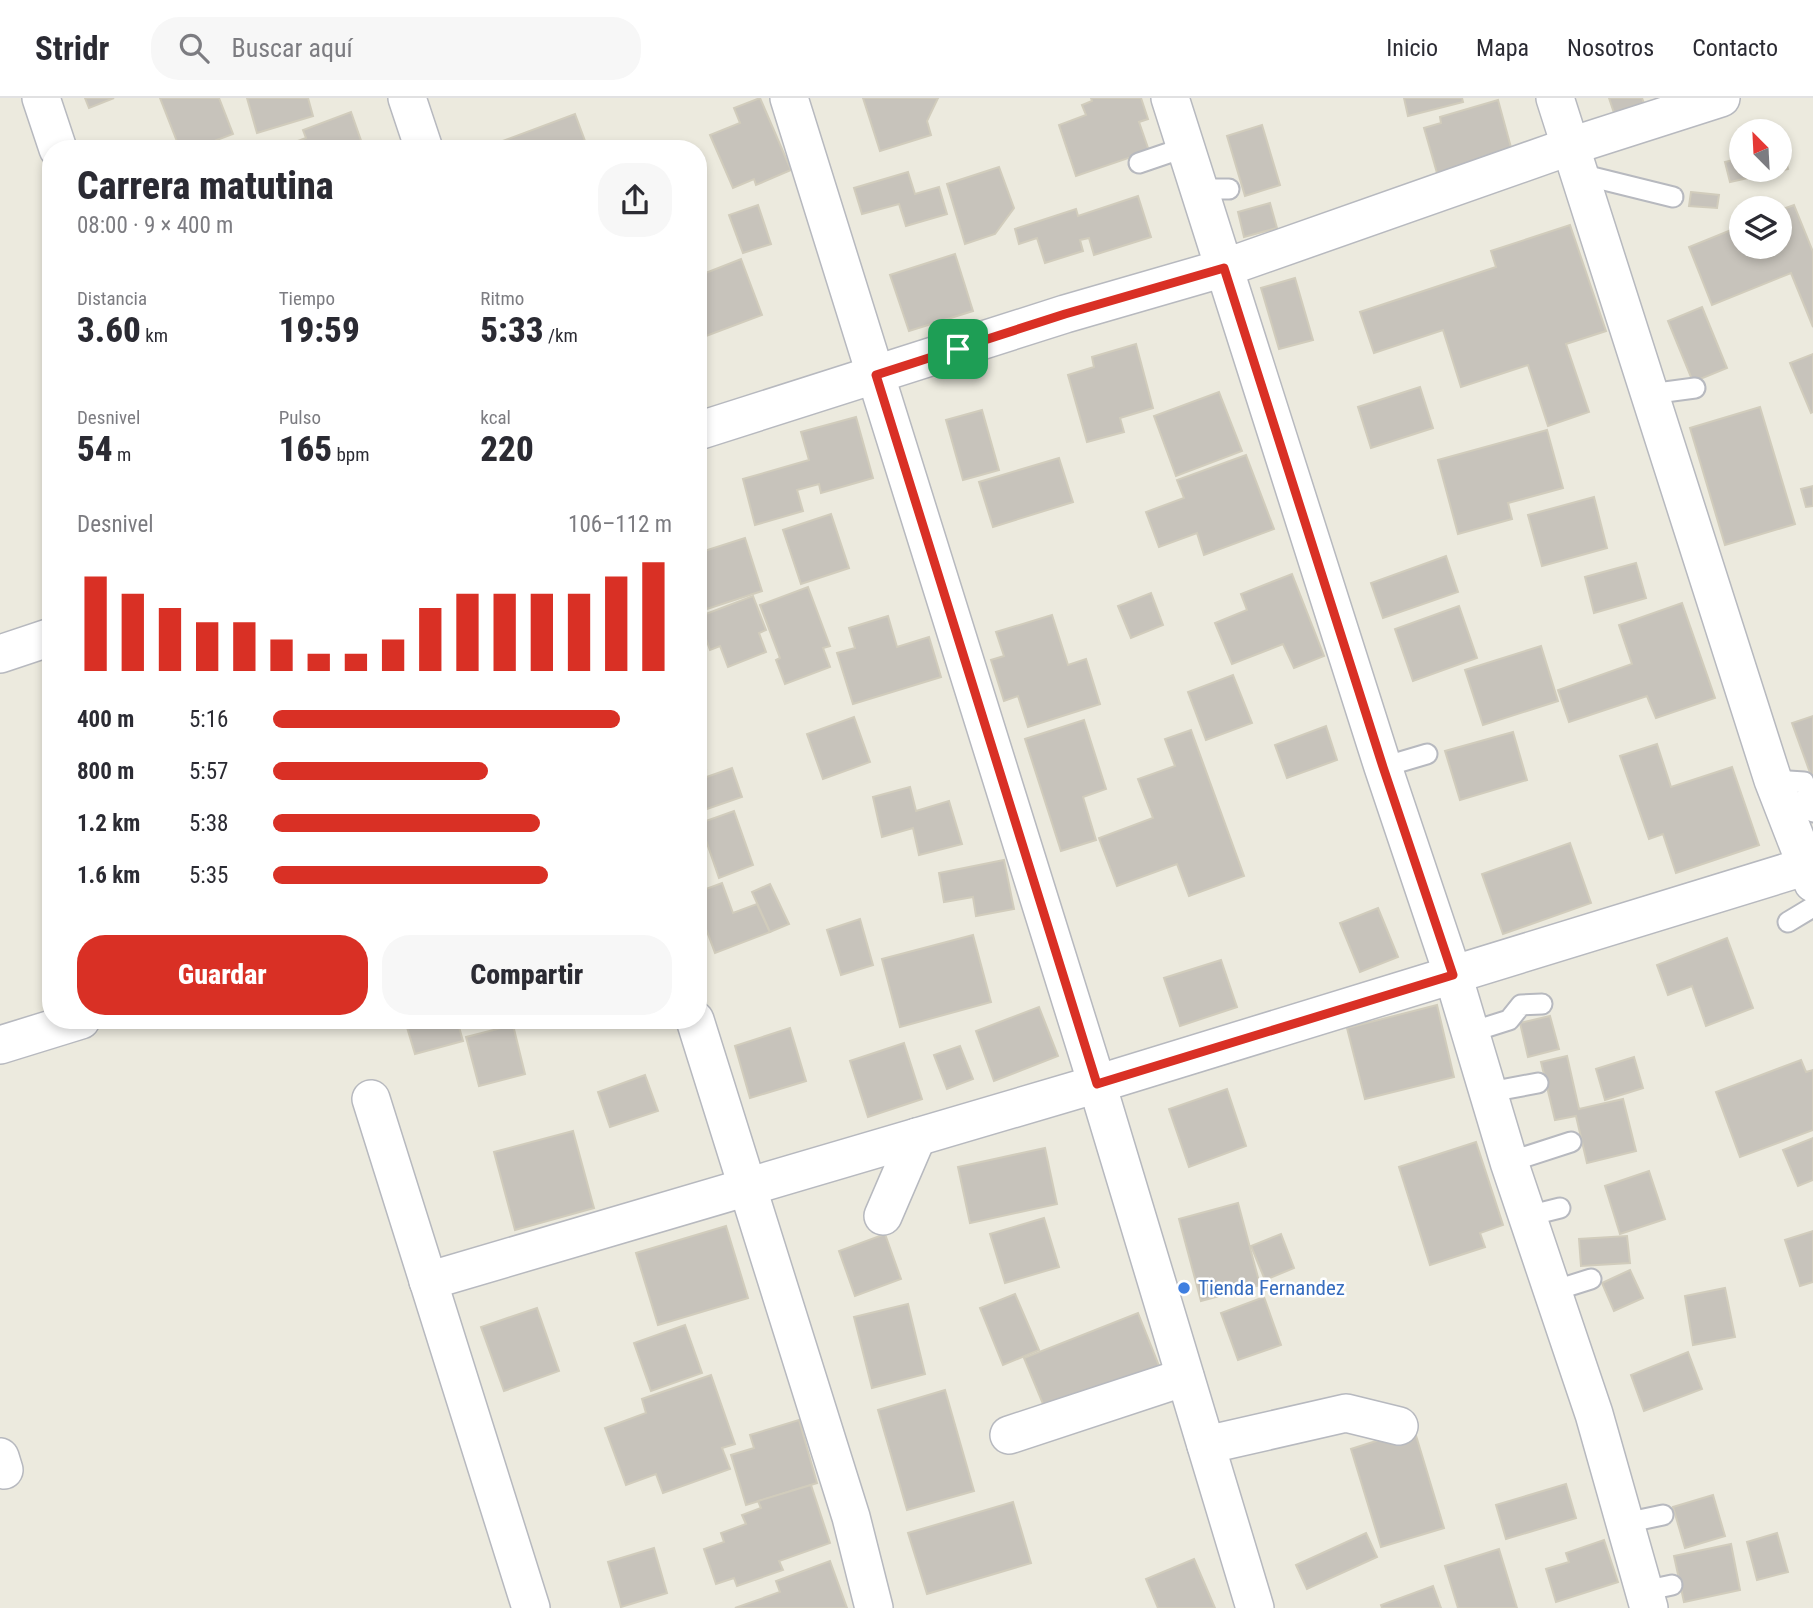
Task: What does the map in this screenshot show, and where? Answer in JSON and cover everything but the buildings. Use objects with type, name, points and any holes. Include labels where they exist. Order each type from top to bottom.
[{"type":"street","points":[[41,98],[55,140]]},
{"type":"street","points":[[407,98],[421,140]]},
{"type":"street","points":[[789,98],[1097,1084],[1255,1608]]},
{"type":"street","points":[[1170,98],[1185,147],[1214,189],[1221,220],[1224,268],[1319,599],[1383,767],[1453,975],[1468,1033],[1490,1092],[1509,1162],[1544,1212],[1553,1291],[1594,1414],[1625,1523],[1655,1595]]},
{"type":"street","points":[[428,1281],[1097,1084],[1453,975],[1810,875],[1773,779],[1555,98]]},
{"type":"street","points":[[707,428],[1065,314],[1576,160],[1721,98]]},
{"type":"street","points":[[0,654],[42,640]]},
{"type":"street","points":[[0,1045],[52,1029]]},
{"type":"street","points":[[698,1029],[851,1517],[874,1608]]},
{"type":"street","points":[[371,1100],[531,1608]]},
{"type":"street","points":[[883,1216],[917,1137]]},
{"type":"street","points":[[1009,1435],[1185,1377]]},
{"type":"street","points":[[1206,1445],[1346,1413],[1399,1426]]},
{"type":"lane","points":[[1139,163],[1185,147]]},
{"type":"lane","points":[[1576,160],[1673,197]]},
{"type":"lane","points":[[1650,394],[1695,388]]},
{"type":"lane","points":[[1383,767],[1427,754]]},
{"type":"lane","points":[[1773,779],[1804,782],[1813,812]]},
{"type":"lane","points":[[1788,922],[1813,907]]},
{"type":"lane","points":[[1468,1033],[1508,1020],[1521,1005],[1542,1004]]},
{"type":"lane","points":[[1490,1092],[1538,1083]]},
{"type":"lane","points":[[1509,1162],[1571,1142]]},
{"type":"lane","points":[[1553,1291],[1591,1279]]},
{"type":"lane","points":[[1625,1523],[1663,1515]]},
{"type":"place","name":"Tienda Fernandez","points":[[1184,1288]]},
{"type":"route","points":[[1224,268],[1383,767],[1453,975],[1097,1084],[876,375],[958,349],[1065,314],[1224,268]]}]
